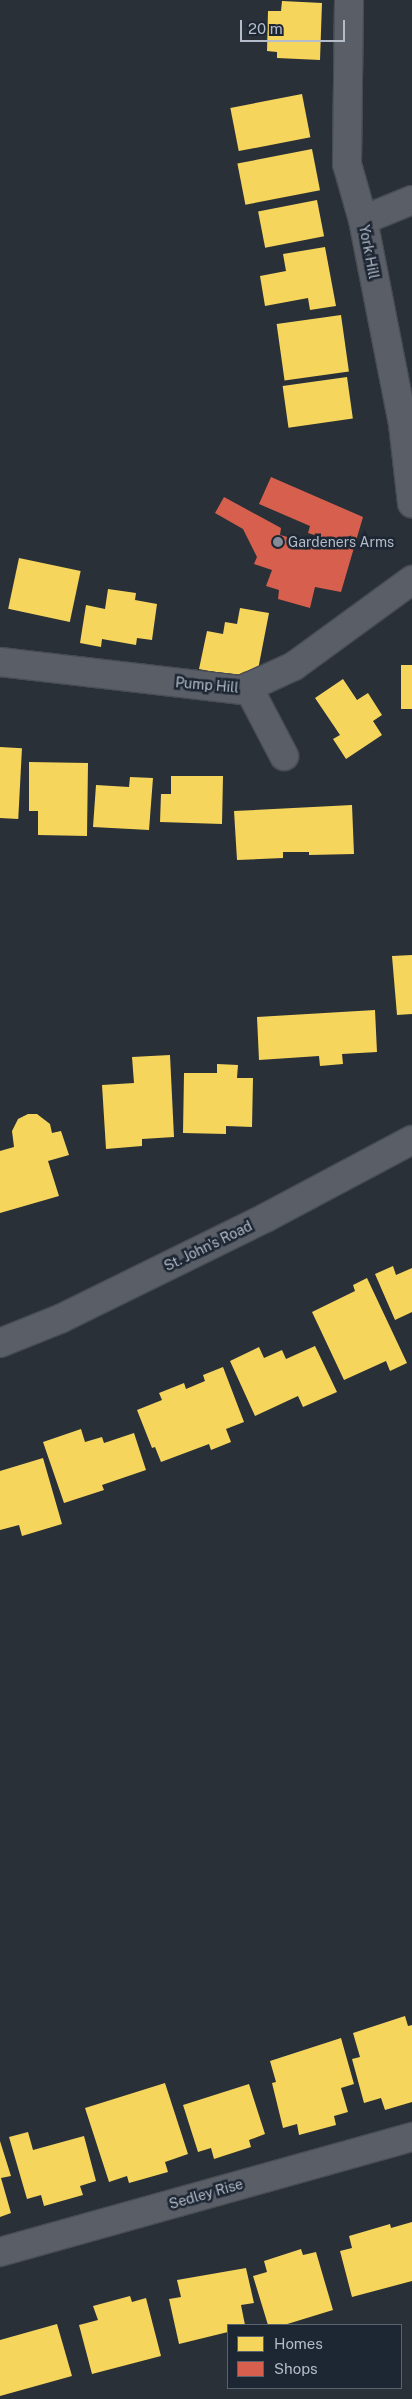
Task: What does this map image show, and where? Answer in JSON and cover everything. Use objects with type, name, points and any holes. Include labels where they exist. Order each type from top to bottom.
[{"type":"street","name":"York Hill","points":[[349,0],[347,164],[363,220],[403,424],[412,503]]},
{"type":"street","points":[[363,220],[412,200]]},
{"type":"street","name":"Pump Hill","points":[[0,662],[242,690],[294,666],[412,580]]},
{"type":"street","points":[[248,687],[284,756]]},
{"type":"street","name":"St. John's Road","points":[[0,1343],[60,1319],[267,1217],[412,1140]]},
{"type":"street","name":"Sedley Rise","points":[[0,2252],[412,2137]]},
{"type":"building: Homes","points":[[282,1],[322,3],[320,60],[277,58],[277,52],[267,51],[268,11],[281,11]]},
{"type":"building: Homes","points":[[302,94],[310,137],[239,151],[230,108]]},
{"type":"building: Homes","points":[[312,149],[320,190],[245,205],[237,164]]},
{"type":"building: Homes","points":[[317,200],[324,236],[265,248],[258,211]]},
{"type":"building: Homes","points":[[325,247],[336,306],[310,310],[308,298],[265,306],[260,276],[286,271],[283,254]]},
{"type":"building: Homes","points":[[341,315],[349,371],[285,380],[277,324]]},
{"type":"building: Homes","points":[[347,377],[353,419],[288,428],[283,386]]},
{"type":"building: Homes","points":[[19,558],[81,571],[70,622],[8,609]]},
{"type":"building: Homes","points":[[108,589],[136,593],[135,600],[157,604],[152,640],[137,638],[136,645],[102,639],[101,647],[80,643],[86,605],[105,609]]},
{"type":"building: Homes","points":[[240,608],[269,613],[256,680],[199,669],[207,631],[223,634],[225,622],[237,624]]},
{"type":"building: Homes","points":[[401,665],[412,665],[412,709],[401,709]]},
{"type":"building: Homes","points":[[343,679],[357,700],[368,693],[382,715],[373,721],[382,735],[346,759],[333,739],[340,735],[315,698]]},
{"type":"building: Homes","points":[[0,747],[22,748],[18,819],[0,818]]},
{"type":"building: Homes","points":[[29,762],[88,763],[87,836],[38,835],[38,811],[29,811]]},
{"type":"building: Homes","points":[[171,776],[223,776],[222,824],[160,822],[161,794],[171,794]]},
{"type":"building: Homes","points":[[130,777],[153,778],[149,830],[93,827],[96,785],[129,787]]},
{"type":"building: Homes","points":[[352,805],[354,854],[309,855],[309,852],[283,852],[283,858],[237,860],[234,811]]},
{"type":"building: Homes","points":[[412,955],[412,1014],[397,1015],[392,956]]},
{"type":"building: Homes","points":[[375,1010],[377,1052],[342,1054],[343,1064],[320,1066],[319,1056],[259,1060],[257,1017]]},
{"type":"building: Homes","points":[[170,1055],[174,1137],[142,1139],[142,1146],[106,1149],[102,1085],[134,1083],[132,1057]]},
{"type":"building: Homes","points":[[217,1064],[238,1065],[237,1078],[253,1078],[252,1127],[226,1126],[226,1134],[183,1133],[184,1073],[217,1073]]},
{"type":"building: Homes","points":[[28,1114],[37,1114],[50,1124],[52,1133],[61,1131],[69,1155],[48,1161],[59,1196],[0,1213],[0,1151],[14,1147],[12,1131],[18,1119]]},
{"type":"building: Homes","points":[[393,1266],[396,1275],[412,1268],[412,1312],[395,1320],[375,1274]]},
{"type":"building: Homes","points":[[367,1278],[407,1363],[390,1371],[386,1361],[344,1380],[312,1312],[355,1291],[353,1285]]},
{"type":"building: Homes","points":[[315,1346],[337,1392],[303,1407],[298,1396],[255,1416],[230,1361],[259,1347],[264,1358],[282,1350],[286,1359]]},
{"type":"building: Homes","points":[[223,1367],[244,1422],[226,1429],[231,1442],[211,1450],[209,1444],[161,1462],[155,1447],[152,1448],[137,1410],[162,1400],[159,1393],[184,1383],[186,1389],[205,1381],[203,1375]]},
{"type":"building: Homes","points":[[81,1429],[85,1442],[102,1437],[104,1443],[134,1433],[146,1470],[102,1485],[104,1490],[64,1503],[43,1442]]},
{"type":"building: Homes","points":[[43,1458],[62,1524],[22,1536],[19,1525],[0,1530],[0,1471]]},
{"type":"building: Homes","points":[[405,2016],[408,2026],[412,2025],[412,2102],[385,2110],[381,2098],[364,2103],[352,2059],[360,2057],[353,2033]]},
{"type":"building: Homes","points":[[341,2038],[354,2084],[341,2088],[348,2112],[334,2116],[336,2125],[299,2135],[297,2124],[283,2128],[272,2083],[276,2082],[270,2061]]},
{"type":"building: Homes","points":[[165,2083],[188,2154],[165,2162],[168,2172],[129,2183],[127,2176],[109,2182],[85,2108]]},
{"type":"building: Homes","points":[[249,2084],[265,2134],[249,2140],[251,2147],[214,2159],[211,2148],[198,2152],[183,2105]]},
{"type":"building: Homes","points":[[28,2132],[33,2150],[84,2136],[96,2181],[80,2186],[83,2195],[44,2206],[41,2195],[27,2199],[9,2137]]},
{"type":"building: Homes","points":[[0,2141],[11,2176],[1,2178],[11,2213],[0,2217]]},
{"type":"building: Homes","points":[[412,2222],[412,2281],[352,2297],[340,2251],[352,2248],[349,2236],[390,2224],[391,2228]]},
{"type":"building: Homes","points":[[301,2249],[303,2255],[316,2252],[333,2310],[287,2324],[268,2324],[253,2276],[267,2272],[264,2261]]},
{"type":"building: Homes","points":[[246,2268],[254,2303],[241,2305],[245,2324],[227,2324],[227,2332],[179,2344],[169,2299],[181,2297],[177,2280]]},
{"type":"building: Homes","points":[[130,2296],[132,2302],[146,2298],[161,2356],[92,2374],[79,2325],[98,2320],[93,2306]]},
{"type":"building: Homes","points":[[57,2324],[72,2376],[0,2396],[0,2340]]},
{"type":"building: Shops","name":"Gardeners Arms","points":[[271,477],[363,517],[341,592],[315,587],[310,608],[278,599],[279,590],[266,586],[272,570],[254,564],[257,557],[243,529],[215,513],[224,497],[281,528],[280,535],[321,546],[324,538],[308,533],[310,526],[259,504]]},
{"type":"place","name":"Gardeners Arms","points":[[278,542]]}]
